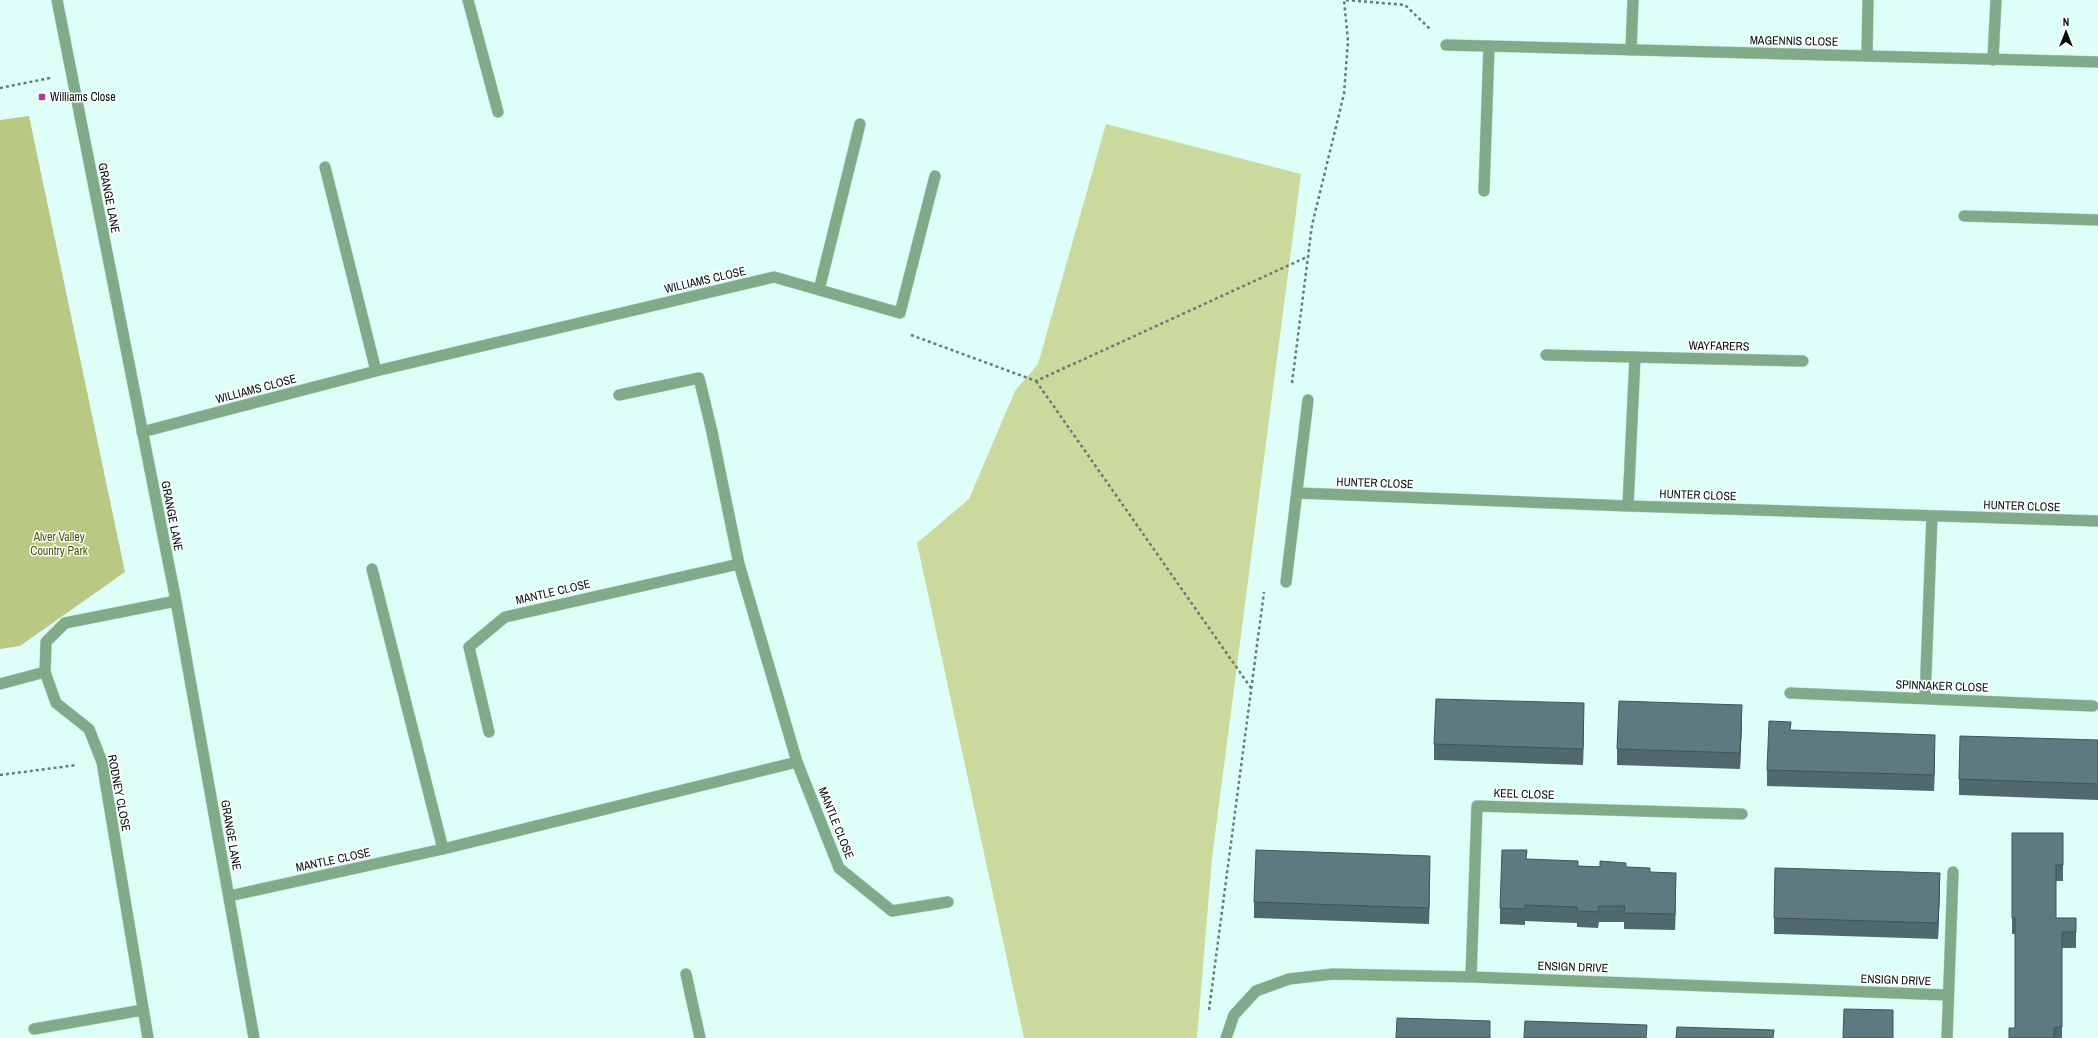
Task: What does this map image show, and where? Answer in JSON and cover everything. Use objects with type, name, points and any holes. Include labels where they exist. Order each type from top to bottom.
[{"type":"street","name":"GRANGE LANE","points":[[57,0],[176,601],[254,1038]]},
{"type":"street","points":[[468,0],[498,112]]},
{"type":"street","points":[[1631,50],[1632,0]]},
{"type":"street","points":[[1867,56],[1868,0]]},
{"type":"street","points":[[1994,60],[1996,0]]},
{"type":"street","name":"MAGENNIS CLOSE","points":[[1446,45],[2098,62]]},
{"type":"street","points":[[1484,191],[1489,46]]},
{"type":"street","points":[[820,290],[860,124]]},
{"type":"street","points":[[325,167],[376,370]]},
{"type":"street","points":[[900,313],[935,176]]},
{"type":"street","points":[[1964,216],[2098,220]]},
{"type":"street","name":"WILLIAMS CLOSE","points":[[142,432],[376,370],[774,277],[900,313]]},
{"type":"street","name":"WAYFARERS","points":[[1546,355],[1802,361]]},
{"type":"street","points":[[1628,506],[1636,357]]},
{"type":"street","name":"MANTLE CLOSE","points":[[619,395],[699,378],[712,432],[739,564],[798,762],[839,868],[892,911],[948,902]]},
{"type":"street","points":[[1286,582],[1298,493],[1308,400]]},
{"type":"street","name":"HUNTER CLOSE","points":[[1298,493],[1628,506],[2098,521]]},
{"type":"street","points":[[1925,699],[1932,516]]},
{"type":"street","name":"MANTLE CLOSE","points":[[489,732],[469,647],[505,617],[739,564]]},
{"type":"street","points":[[372,569],[443,850]]},
{"type":"street","name":"RODNEY CLOSE","points":[[148,1038],[102,762],[89,729],[56,703],[45,672],[46,642],[65,623],[176,601]]},
{"type":"street","points":[[0,684],[45,672]]},
{"type":"street","name":"SPINNAKER CLOSE","points":[[1790,693],[2093,706]]},
{"type":"street","name":"MANTLE CLOSE","points":[[229,896],[443,850],[798,762]]},
{"type":"street","name":"KEEL CLOSE","points":[[1471,976],[1477,806],[1742,814]]},
{"type":"street","name":"ENSIGN DRIVE","points":[[1947,1038],[1947,995],[1953,872]]},
{"type":"street","points":[[686,974],[700,1038]]},
{"type":"street","name":"ENSIGN DRIVE","points":[[1226,1038],[1234,1015],[1256,991],[1289,979],[1333,974],[1471,976],[1947,995]]},
{"type":"street","points":[[34,1029],[143,1010]]},
{"type":"path","points":[[1346,0],[1405,5],[1446,45]]},
{"type":"path","points":[[0,88],[72,74]]},
{"type":"path","points":[[1036,381],[1309,256]]},
{"type":"path","points":[[900,313],[895,329],[1036,381],[1252,688]]},
{"type":"path","points":[[0,774],[102,762]]},
{"type":"green space","name":"Alver Valley Country Park","points":[[29,116],[125,572],[20,646],[0,649],[0,120]]},
{"type":"green space","points":[[1106,124],[1301,174],[1212,858],[1197,1038],[1024,1038],[917,543],[969,499],[1015,391],[1038,364]]},
{"type":"building","points":[[1436,699],[1584,703],[1583,749],[1434,744]]},
{"type":"building","points":[[1619,701],[1742,705],[1740,753],[1617,749]]},
{"type":"building","points":[[1769,721],[1791,722],[1790,730],[1935,735],[1934,775],[1767,770]]},
{"type":"building","points":[[1960,736],[2098,740],[2098,784],[1959,779]]},
{"type":"building","points":[[2012,833],[2063,833],[2063,865],[2056,865],[2056,918],[2076,918],[2076,932],[2062,932],[2062,1027],[2054,1028],[2054,1038],[2009,1038],[2009,1028],[2015,1028],[2015,918],[2012,918]]},
{"type":"building","points":[[1256,850],[1430,856],[1429,908],[1254,902]]},
{"type":"building","points":[[1502,850],[1527,850],[1526,859],[1578,861],[1578,866],[1600,867],[1600,861],[1626,863],[1626,867],[1650,868],[1650,872],[1676,873],[1675,914],[1624,913],[1625,906],[1599,906],[1598,912],[1577,911],[1577,907],[1525,905],[1525,909],[1500,908]]},
{"type":"building","points":[[1775,868],[1940,873],[1938,923],[1774,918]]},
{"type":"building","points":[[1844,1009],[1893,1010],[1893,1038],[1843,1038]]},
{"type":"building","points":[[1397,1018],[1490,1021],[1490,1038],[1396,1038]]},
{"type":"building","points":[[1525,1021],[1647,1025],[1646,1038],[1524,1038]]},
{"type":"building","points":[[1677,1027],[1774,1030],[1773,1038],[1676,1038]]},
{"type":"place","name":"Williams Close","points":[[42,97]]}]
